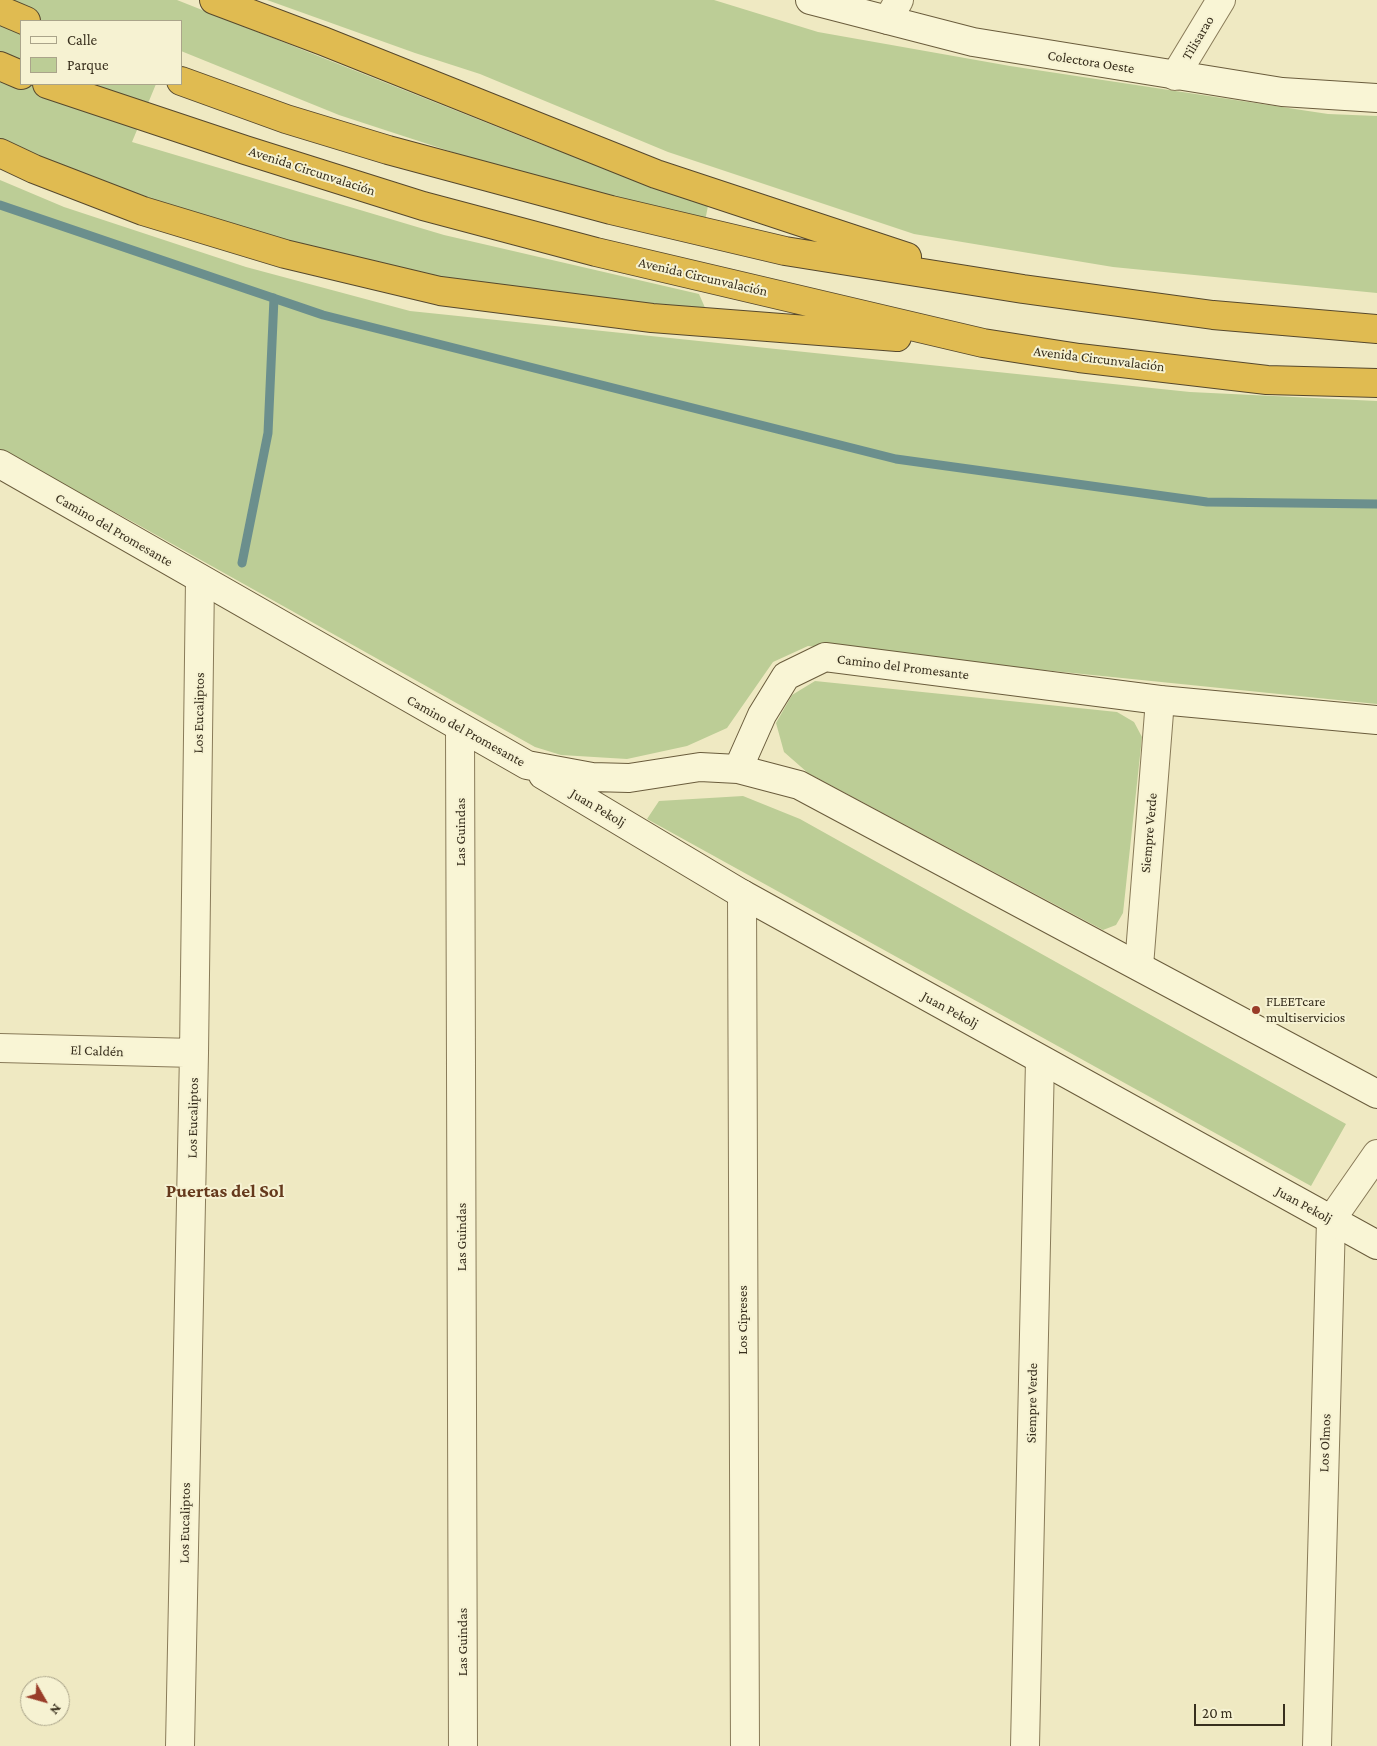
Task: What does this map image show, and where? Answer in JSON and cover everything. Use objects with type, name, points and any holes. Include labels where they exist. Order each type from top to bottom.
[{"type":"highway","points":[[214,0],[656,174],[984,283]]},
{"type":"highway","points":[[0,10],[24,20]]},
{"type":"highway","points":[[0,66],[20,75]]},
{"type":"highway","points":[[182,81],[286,119],[388,150],[611,210],[785,251],[984,283],[1213,315],[1377,329]]},
{"type":"highway","name":"Avenida Circunvalación","points":[[50,85],[423,206],[596,252],[983,343],[1079,358],[1267,380],[1377,383]]},
{"type":"highway","points":[[0,153],[34,169],[153,214],[285,254],[440,291],[652,318],[983,343]]},
{"type":"street","name":"Colectora Oeste","points":[[810,0],[894,10],[973,42],[1282,92],[1377,98]]},
{"type":"street","name":"Tilisarao","points":[[1175,76],[1221,0]]},
{"type":"street","name":"Camino del Promesante","points":[[0,464],[460,729],[527,765],[592,777],[629,778],[700,767],[738,769],[762,715],[786,676],[825,657],[1160,700],[1377,720]]},
{"type":"street","name":"Los Eucaliptos","points":[[180,1746],[194,1054],[200,579]]},
{"type":"street","name":"Siempre Verde","points":[[1138,966],[1160,700]]},
{"type":"street","name":"Las Guindas","points":[[460,729],[463,1746]]},
{"type":"street","name":"Juan Pekolj","points":[[527,765],[742,894],[1377,1245]]},
{"type":"street","points":[[738,769],[799,785],[1377,1094]]},
{"type":"street","name":"Los Cipreses","points":[[742,894],[745,1746]]},
{"type":"street","name":"El Caldén","points":[[0,1048],[194,1054]]},
{"type":"street","name":"Siempre Verde","points":[[1025,1746],[1040,1060]]},
{"type":"street","points":[[1331,1220],[1377,1154]]},
{"type":"street","name":"Los Olmos","points":[[1317,1746],[1331,1220]]},
{"type":"green space","points":[[0,0],[177,0],[535,142],[708,206],[705,221],[544,182],[339,115],[182,51],[182,20],[20,20],[20,85],[156,85],[132,142],[444,235],[699,294],[706,310],[438,283],[305,251],[80,176],[0,143]]},
{"type":"green space","points":[[267,0],[714,0],[818,32],[1010,66],[1328,114],[1377,116],[1377,293],[1113,267],[914,234],[668,152],[480,74]]},
{"type":"green space","points":[[0,180],[64,207],[246,267],[410,311],[1190,392],[1377,401],[1377,704],[808,646],[773,662],[727,728],[687,746],[627,759],[561,755],[535,747],[133,522],[0,450]]},
{"type":"green space","points":[[815,681],[1117,712],[1134,722],[1142,737],[1123,913],[1116,925],[1103,930],[808,773],[784,752],[776,723],[792,695]]},
{"type":"green space","points":[[743,796],[800,819],[1346,1124],[1311,1186],[647,819],[659,801]]},
{"type":"waterway","points":[[0,205],[323,315],[896,459],[1207,502],[1377,504]]},
{"type":"waterway","points":[[242,563],[268,433],[274,298]]},
{"type":"place","name":"FLEETcare multiservicios","points":[[1256,1010]]},
{"type":"district","name":"Puertas del Sol","points":[[225,1191]]}]
